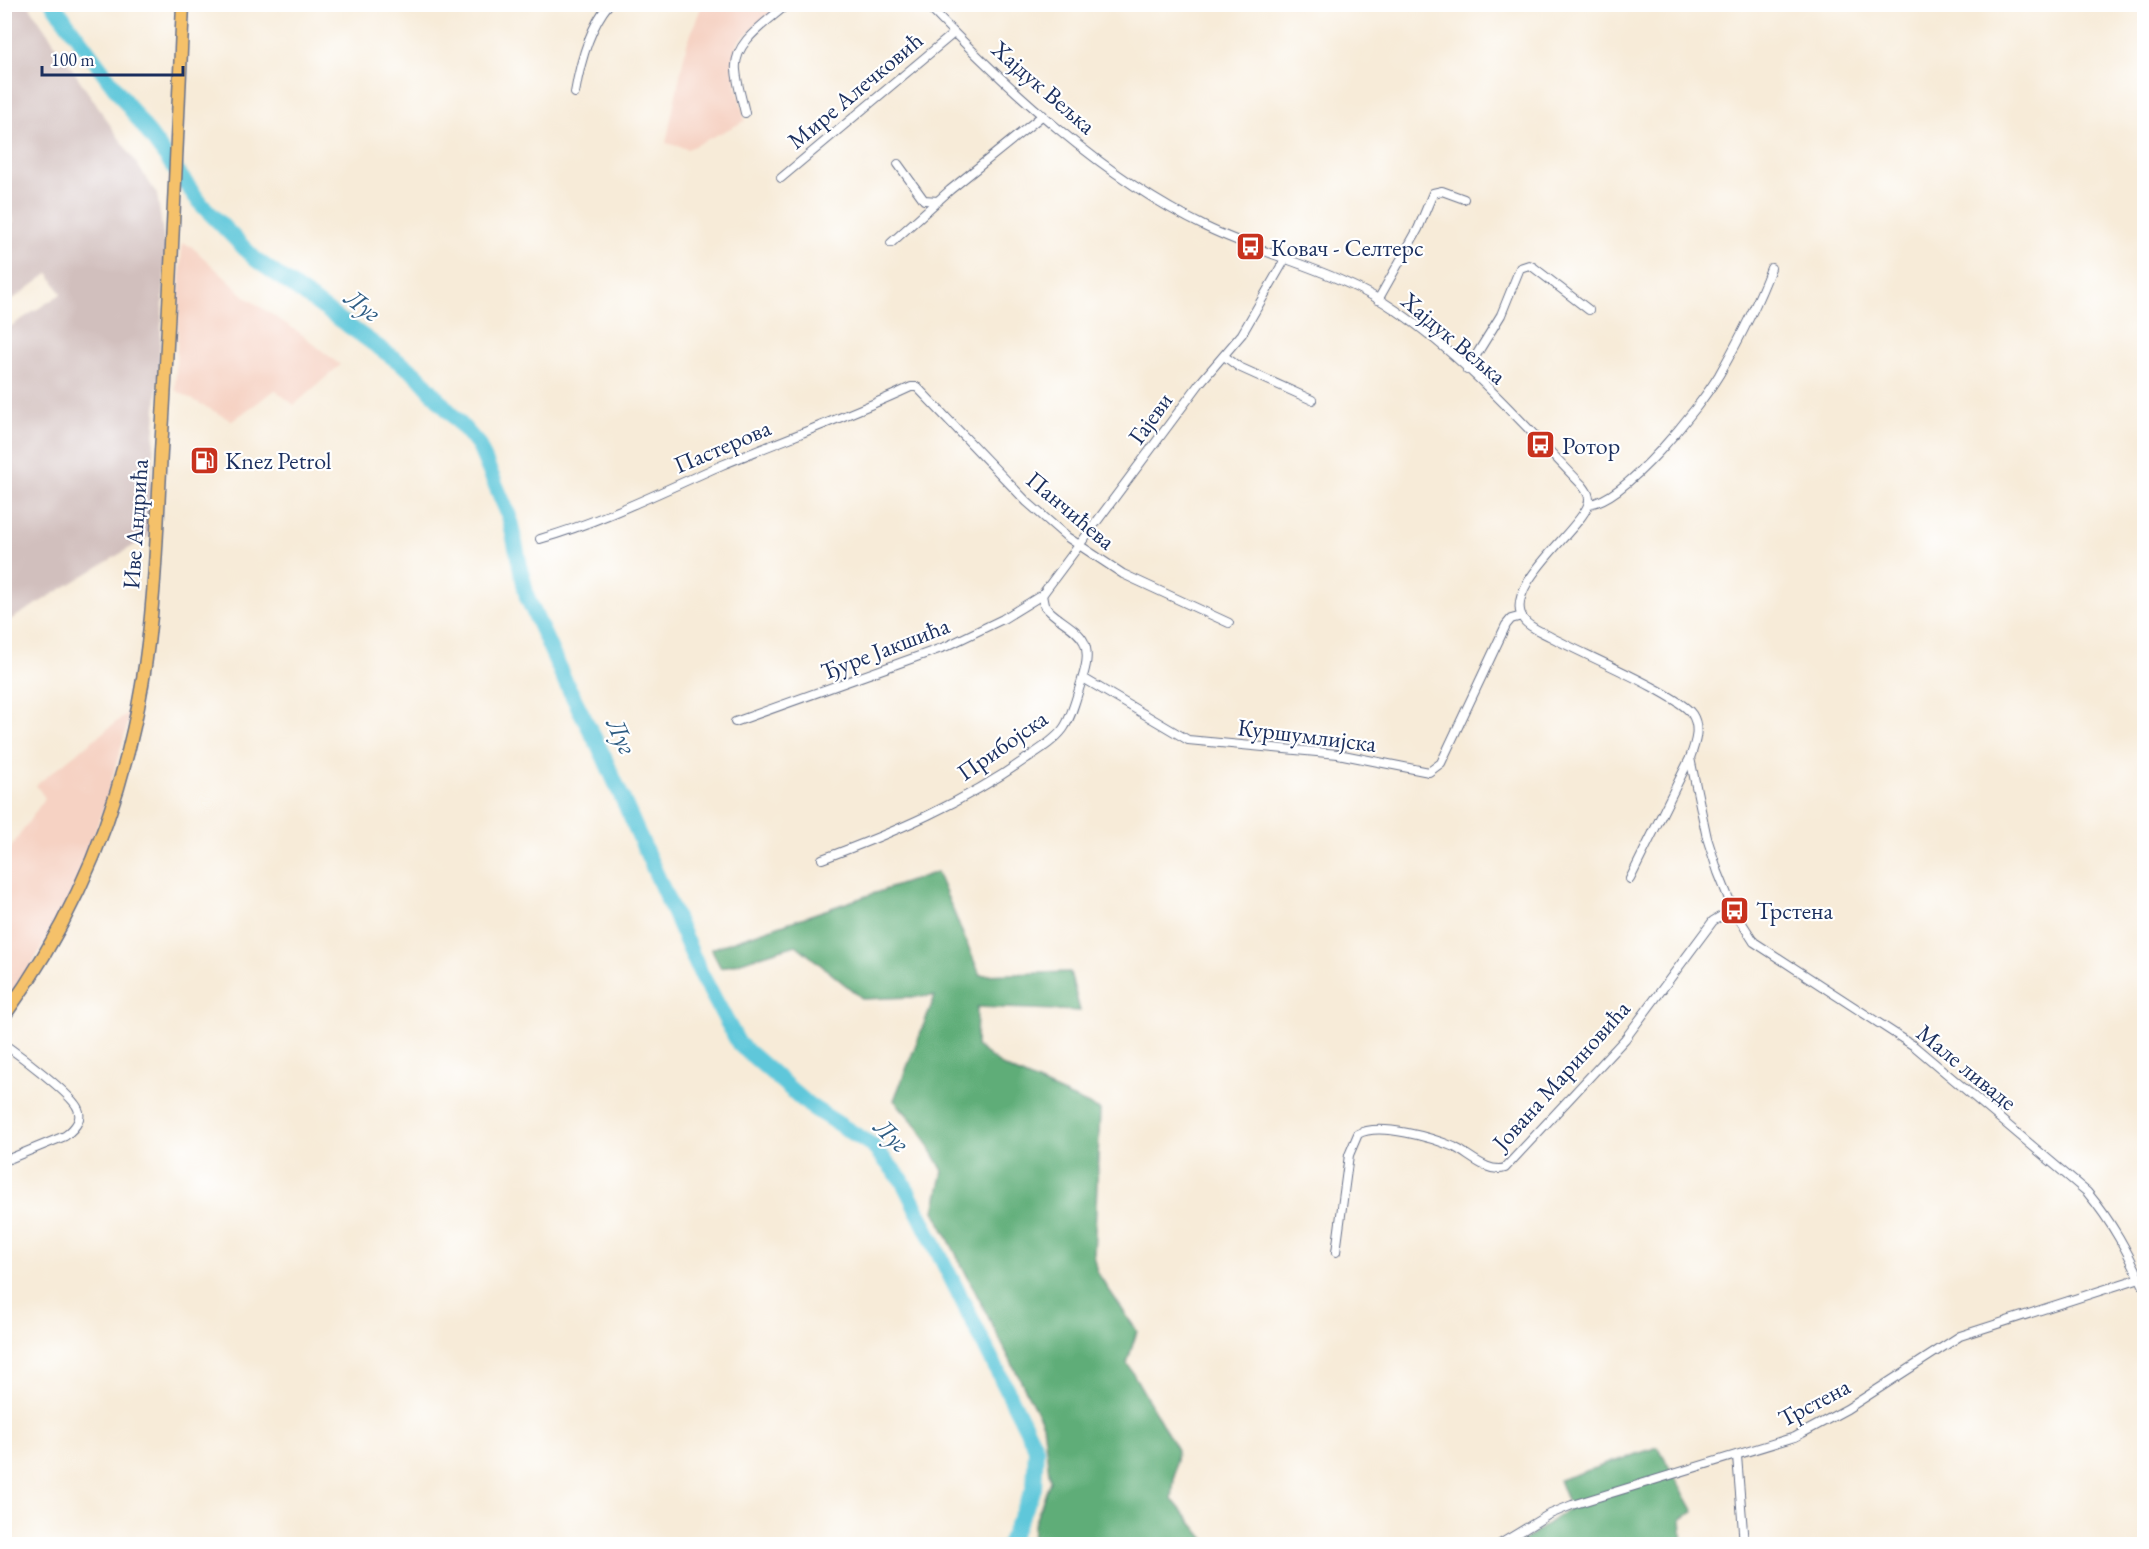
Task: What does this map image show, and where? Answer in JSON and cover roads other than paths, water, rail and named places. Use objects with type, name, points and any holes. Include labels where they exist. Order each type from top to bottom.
[{"type":"main road","name":"Иве Андрића","points":[[4,1016],[47,950],[84,878],[114,802],[136,719],[153,590],[183,4]]},
{"type":"street","points":[[575,93],[586,48],[595,26],[609,4]]},
{"type":"street","points":[[745,113],[736,69],[739,52],[748,39],[787,4]]},
{"type":"street","name":"Хајдук Вељка","points":[[926,4],[1043,115],[1120,176],[1204,227],[1284,261],[1347,283],[1378,300],[1429,335],[1582,485],[1589,496],[1589,504]]},
{"type":"street","name":"Мире Алечковић","points":[[781,178],[954,33]]},
{"type":"street","points":[[891,243],[938,201],[1043,115]]},
{"type":"street","points":[[898,164],[924,200],[938,201]]},
{"type":"street","points":[[1378,300],[1418,229],[1433,193],[1442,191],[1464,199]]},
{"type":"street","name":"Гајеви","points":[[1042,595],[1200,383],[1242,334],[1284,261]]},
{"type":"street","points":[[1467,370],[1501,315],[1520,268],[1529,265],[1533,267],[1589,310]]},
{"type":"street","points":[[1630,879],[1690,758],[1697,739],[1692,714],[1685,707],[1529,625],[1522,616],[1519,605],[1524,591],[1553,547],[1589,504],[1601,503],[1639,474],[1717,378],[1758,303],[1771,268]]},
{"type":"street","points":[[1224,356],[1239,367],[1312,400]]},
{"type":"street","name":"Пастерова","points":[[540,539],[599,519],[911,387],[917,387]]},
{"type":"street","name":"Панчићева","points":[[917,387],[1027,502],[1061,532],[1123,574],[1229,623]]},
{"type":"street","name":"Прибојска","points":[[822,859],[917,820],[1021,762],[1063,729],[1083,678],[1087,657],[1083,640],[1044,606],[1042,595]]},
{"type":"street","name":"Ђуре Јакшића","points":[[735,722],[947,646],[1003,619],[1042,595]]},
{"type":"street","name":"Куршумлијска","points":[[1083,678],[1188,740],[1338,754],[1429,772],[1441,763],[1506,625],[1511,619],[1522,616]]},
{"type":"street","points":[[1690,758],[1707,838],[1733,909]]},
{"type":"street","name":"Јована Мариновића","points":[[1336,1252],[1349,1155],[1358,1134],[1369,1130],[1424,1136],[1457,1148],[1488,1166],[1505,1168],[1625,1039],[1713,921],[1733,909]]},
{"type":"street","name":"Мале ливаде","points":[[1733,909],[1754,942],[1763,950],[1914,1046],[2087,1192],[2109,1218],[2145,1287]]},
{"type":"street","points":[[4,1044],[47,1077],[78,1108],[79,1118],[72,1131],[65,1136],[4,1161]]},
{"type":"street","name":"Трстена","points":[[1500,1545],[1548,1515],[1572,1505],[1795,1437],[1847,1409],[1960,1336],[2140,1278]]},
{"type":"street","points":[[1737,1456],[1744,1545]]},
{"type":"waterway","name":"Луг","points":[[53,4],[201,204],[255,259],[416,374],[478,444],[509,516],[527,597],[563,677],[603,755],[700,972],[739,1044],[810,1106],[872,1145],[902,1180],[1036,1448],[1034,1488],[1008,1544]]},
{"type":"waterway","points":[[419,1544],[435,1540],[475,1544]]},
{"type":"place","name":"Ковач - Селтерс","points":[[1250,247]]},
{"type":"place","name":"Ротор","points":[[1541,445]]},
{"type":"place","name":"Knez Petrol","points":[[204,460]]},
{"type":"place","name":"Трстена","points":[[1735,910]]}]
